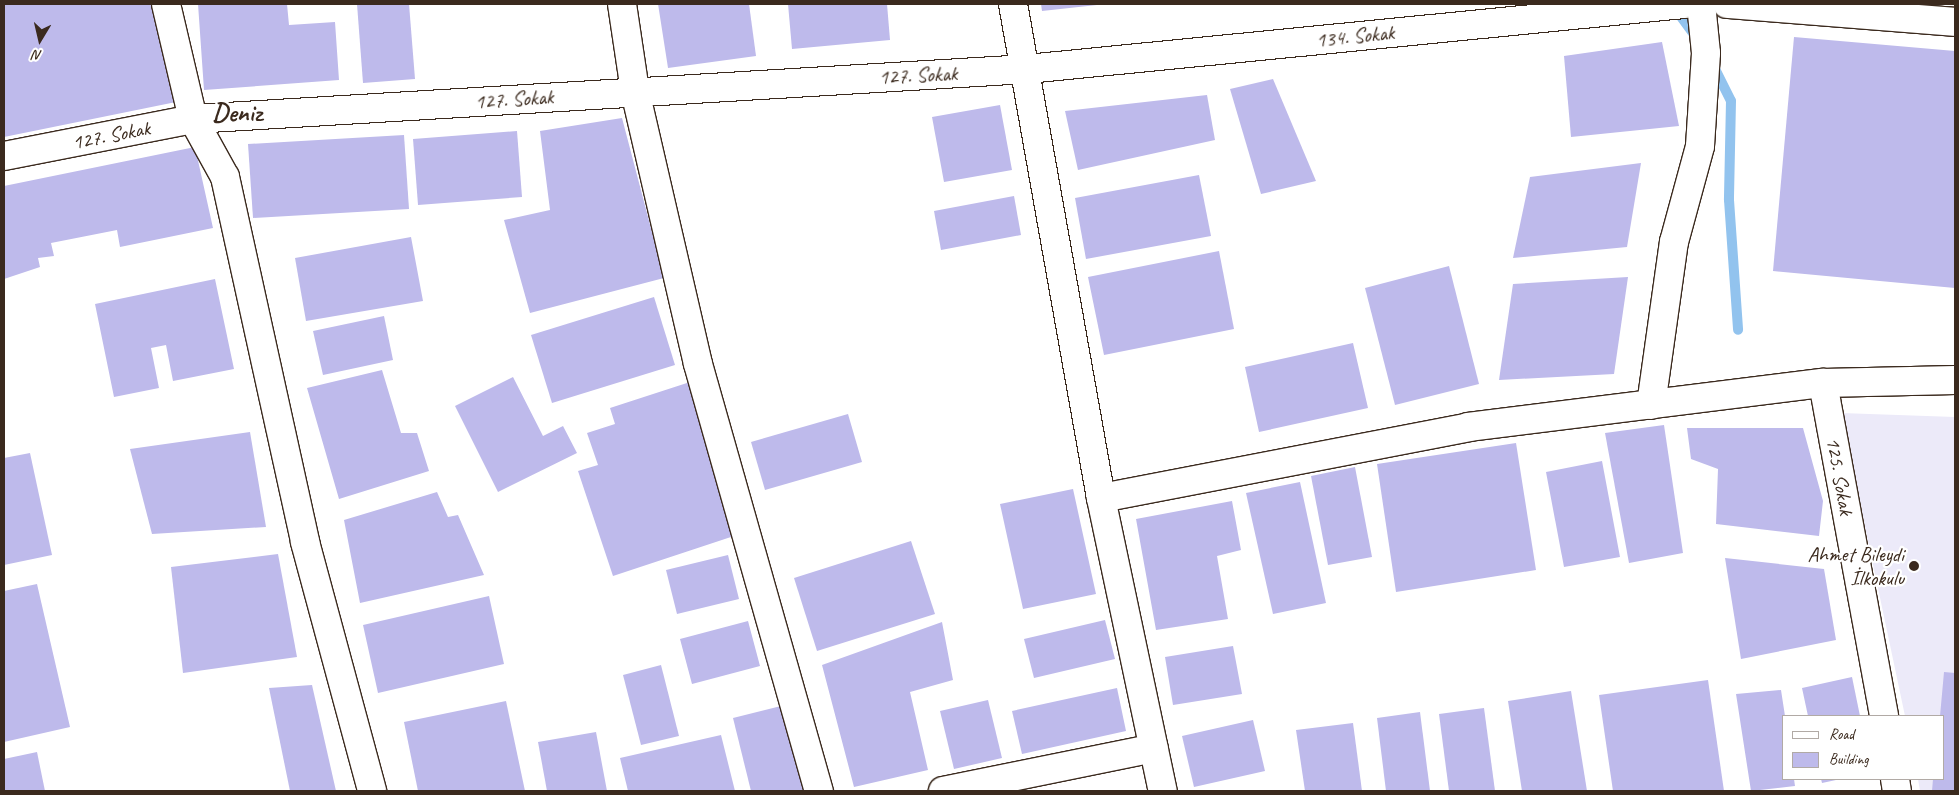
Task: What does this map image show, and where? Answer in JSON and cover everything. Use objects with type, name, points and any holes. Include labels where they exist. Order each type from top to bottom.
[{"type":"street","points":[[166,4],[193,119],[225,177],[305,542],[372,791]]},
{"type":"street","points":[[622,4],[635,91],[698,364],[819,791]]},
{"type":"street","points":[[1014,4],[1027,68],[1101,498],[1163,791]]},
{"type":"street","name":"134. Sokak","points":[[1027,68],[1684,4]]},
{"type":"street","points":[[1651,405],[1674,242],[1700,146],[1706,53],[1701,4]]},
{"type":"street","points":[[1727,4],[1955,22]]},
{"type":"street","name":"127. Sokak","points":[[4,156],[193,119],[1027,68]]},
{"type":"street","points":[[1101,498],[1468,427],[1823,383],[1955,380]]},
{"type":"street","name":"125. Sokak","points":[[1823,383],[1884,715]]},
{"type":"street","points":[[943,791],[1154,748]]},
{"type":"shaded area","name":"Ahmet Bileydi İlkokulu","points":[[1841,413],[1955,417],[1955,791],[1920,791],[1918,780],[1944,780],[1944,715],[1905,715]]},
{"type":"building","points":[[4,4],[155,4],[176,102],[4,137]]},
{"type":"building","points":[[198,4],[287,4],[289,25],[335,22],[339,80],[204,90]]},
{"type":"building","points":[[357,4],[409,4],[415,79],[363,83]]},
{"type":"building","points":[[658,4],[749,4],[756,56],[668,68]]},
{"type":"building","points":[[788,4],[887,4],[890,40],[792,49]]},
{"type":"building","points":[[1041,4],[1097,4],[1097,5],[1042,11]]},
{"type":"building","points":[[1794,37],[1955,51],[1955,288],[1773,271]]},
{"type":"building","points":[[1662,42],[1679,126],[1571,137],[1564,56]]},
{"type":"building","points":[[1273,79],[1316,181],[1261,194],[1230,89]]},
{"type":"building","points":[[1207,95],[1215,140],[1078,170],[1065,111]]},
{"type":"building","points":[[1000,105],[1012,170],[944,182],[932,117]]},
{"type":"building","points":[[622,118],[664,278],[530,313],[504,220],[550,210],[540,131]]},
{"type":"building","points":[[517,131],[522,197],[418,205],[413,139]]},
{"type":"building","points":[[404,135],[409,209],[253,218],[248,144]]},
{"type":"building","points":[[195,147],[213,228],[120,247],[117,230],[51,243],[54,256],[38,258],[40,267],[4,279],[4,186]]},
{"type":"building","points":[[1641,163],[1627,247],[1513,258],[1530,177]]},
{"type":"building","points":[[1199,175],[1211,236],[1086,259],[1075,198]]},
{"type":"building","points":[[1014,196],[1021,235],[941,250],[934,211]]},
{"type":"building","points":[[411,237],[423,301],[306,321],[295,258]]},
{"type":"building","points":[[1219,251],[1234,329],[1104,355],[1088,277]]},
{"type":"building","points":[[1449,266],[1479,384],[1395,405],[1365,288]]},
{"type":"building","points":[[1628,277],[1614,374],[1499,380],[1513,284]]},
{"type":"building","points":[[215,279],[234,369],[173,381],[166,345],[151,348],[159,388],[114,397],[95,304]]},
{"type":"building","points":[[654,297],[675,365],[552,403],[531,335]]},
{"type":"building","points":[[384,316],[393,360],[323,375],[313,331]]},
{"type":"building","points":[[1353,343],[1368,408],[1259,432],[1245,367]]},
{"type":"building","points":[[382,370],[401,433],[417,433],[429,471],[339,499],[307,388]]},
{"type":"building","points":[[513,377],[543,436],[563,426],[577,453],[498,492],[455,406]]},
{"type":"building","points":[[690,382],[740,534],[613,576],[578,471],[598,465],[587,433],[615,424],[610,408]]},
{"type":"building","points":[[848,414],[862,462],[765,490],[751,442]]},
{"type":"building","points":[[1664,425],[1683,553],[1629,563],[1605,433]]},
{"type":"building","points":[[1687,428],[1803,428],[1823,501],[1819,536],[1716,524],[1718,469],[1691,459]]},
{"type":"building","points":[[250,432],[266,527],[152,534],[130,449]]},
{"type":"building","points":[[1516,443],[1536,570],[1396,592],[1377,464]]},
{"type":"building","points":[[30,453],[52,555],[4,565],[4,458]]},
{"type":"building","points":[[1602,461],[1620,557],[1564,567],[1546,472]]},
{"type":"building","points":[[1355,467],[1372,557],[1328,565],[1311,476]]},
{"type":"building","points":[[1300,482],[1326,603],[1273,614],[1246,493]]},
{"type":"building","points":[[1073,489],[1096,594],[1023,609],[1000,504]]},
{"type":"building","points":[[437,492],[448,517],[458,515],[484,575],[360,603],[344,520]]},
{"type":"building","points":[[1232,501],[1241,550],[1217,556],[1228,619],[1156,630],[1136,519]]},
{"type":"building","points":[[911,541],[935,614],[817,651],[794,578]]},
{"type":"building","points":[[278,554],[297,657],[183,673],[171,567]]},
{"type":"building","points":[[728,555],[739,599],[677,614],[666,570]]},
{"type":"building","points":[[1725,558],[1824,569],[1836,640],[1741,659]]},
{"type":"building","points":[[37,584],[70,727],[4,742],[4,591]]},
{"type":"building","points":[[489,596],[504,664],[378,693],[363,625]]},
{"type":"building","points":[[1105,620],[1115,659],[1034,678],[1024,639]]},
{"type":"building","points":[[748,621],[760,666],[692,684],[680,639]]},
{"type":"building","points":[[942,622],[953,680],[910,692],[928,770],[854,787],[822,665]]},
{"type":"building","points":[[1233,646],[1242,694],[1173,705],[1165,657]]},
{"type":"building","points":[[661,665],[679,736],[641,745],[623,675]]},
{"type":"building","points":[[1944,672],[1955,673],[1955,791],[1932,791],[1933,780],[1944,780],[1944,715],[1940,715]]},
{"type":"building","points":[[1852,677],[1860,715],[1808,715],[1802,688]]},
{"type":"building","points":[[1708,680],[1724,791],[1613,791],[1599,695]]},
{"type":"building","points":[[312,685],[336,791],[290,791],[269,688]]},
{"type":"building","points":[[1117,688],[1126,731],[1022,754],[1012,711]]},
{"type":"building","points":[[1781,690],[1785,715],[1782,715],[1782,780],[1794,780],[1795,786],[1751,791],[1736,694]]},
{"type":"building","points":[[1571,691],[1587,791],[1522,791],[1508,701]]},
{"type":"building","points":[[988,700],[1002,758],[954,769],[940,711]]},
{"type":"building","points":[[506,701],[525,791],[418,791],[404,722]]},
{"type":"building","points":[[785,705],[806,791],[751,791],[733,718]]},
{"type":"building","points":[[1484,708],[1495,791],[1449,791],[1439,714]]},
{"type":"building","points":[[1420,712],[1430,791],[1386,791],[1377,718]]},
{"type":"building","points":[[1253,720],[1265,771],[1194,787],[1182,736]]},
{"type":"building","points":[[1353,723],[1362,791],[1305,791],[1296,730]]},
{"type":"building","points":[[596,732],[607,791],[547,791],[538,742]]},
{"type":"building","points":[[721,735],[735,791],[628,791],[620,758]]},
{"type":"building","points":[[37,752],[45,791],[4,791],[4,759]]},
{"type":"building","points":[[1821,780],[1836,780],[1822,783]]},
{"type":"waterway","points":[[1674,7],[1698,40]]},
{"type":"waterway","points":[[1713,65],[1731,101],[1729,200],[1738,330]]},
{"type":"place","name":"Ahmet Bileydi İlkokulu","points":[[1914,566]]},
{"type":"district","name":"Deniz","points":[[237,113]]}]
